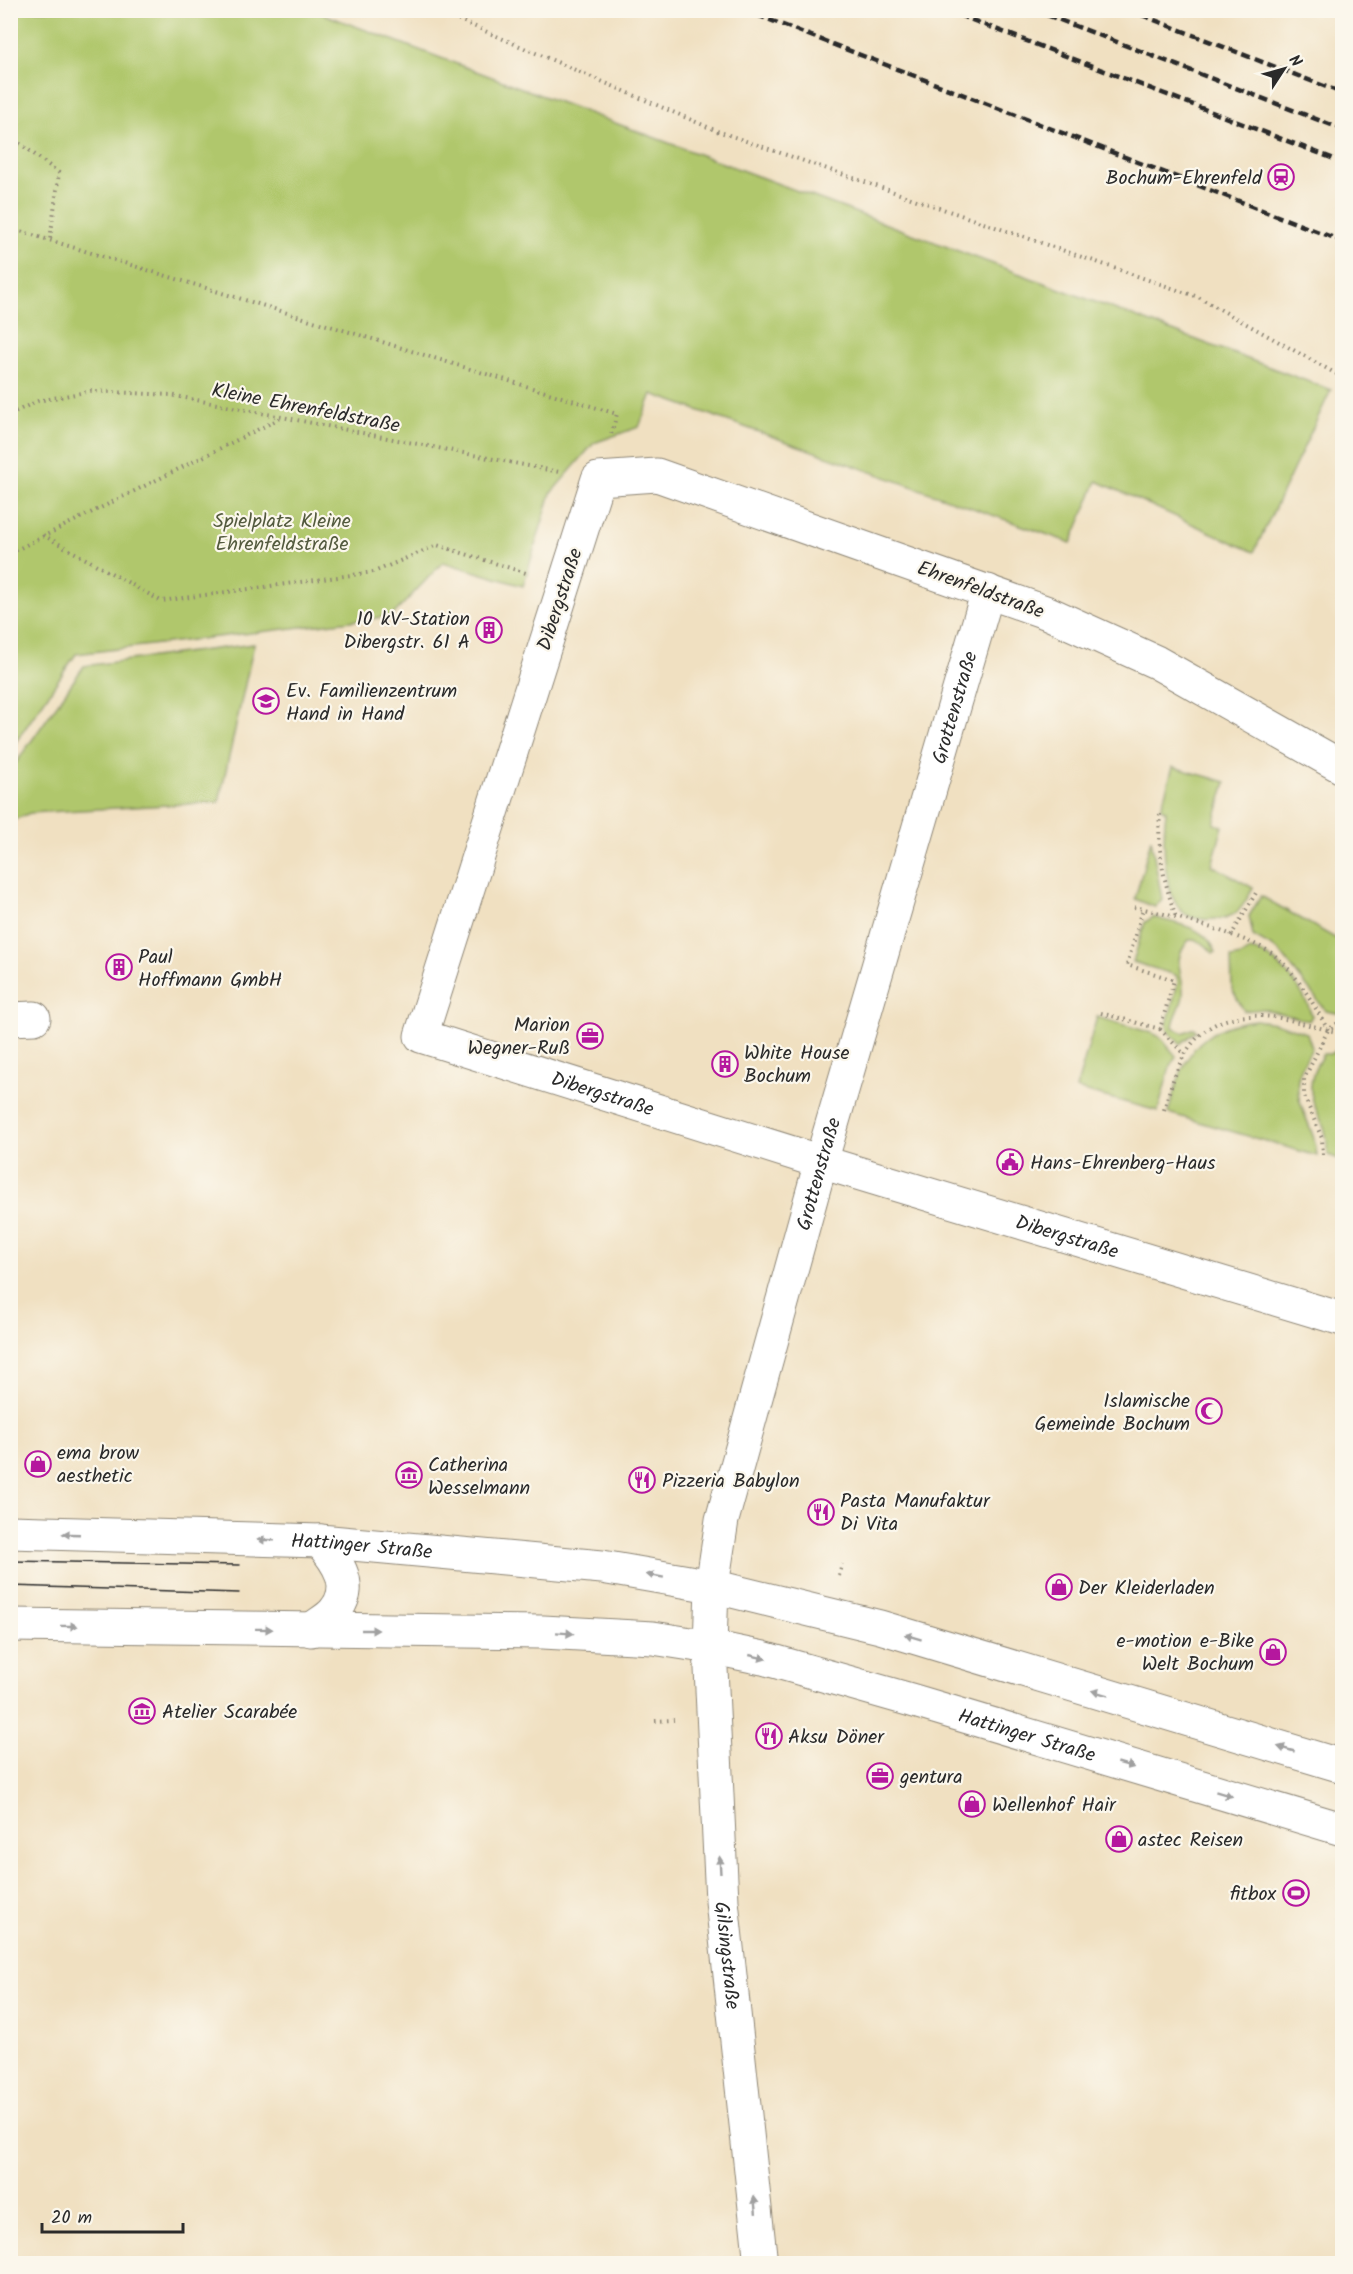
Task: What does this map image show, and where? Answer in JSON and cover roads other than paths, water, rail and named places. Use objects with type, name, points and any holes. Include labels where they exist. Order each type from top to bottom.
[{"type":"street","name":"Ehrenfeldstraße","points":[[598,479],[657,475],[1048,613],[1156,662],[1342,767]]},
{"type":"street","name":"Dibergstraße","points":[[598,479],[421,1036],[821,1162],[1342,1319]]},
{"type":"street","name":"Grottenstraße","points":[[712,1586],[722,1520],[821,1162],[988,591]]},
{"type":"street","name":"Hattinger Straße","points":[[10,1532],[320,1541],[602,1567],[712,1586],[871,1625],[1342,1766]]},
{"type":"street","points":[[311,1630],[333,1613],[343,1596],[344,1578],[339,1563],[320,1541]]},
{"type":"street","points":[[710,1647],[712,1586]]},
{"type":"street","name":"Hattinger Straße","points":[[10,1625],[543,1632],[653,1638],[763,1658],[1342,1829]]},
{"type":"street","name":"Gilsingstraße","points":[[710,1647],[722,1901],[761,2264]]},
{"type":"tram line","points":[[10,1561],[240,1565]]},
{"type":"tram line","points":[[10,1586],[239,1593]]},
{"type":"railway","points":[[744,10],[1342,241]]},
{"type":"railway","points":[[946,10],[1342,162]]},
{"type":"railway","points":[[1034,10],[1342,129]]},
{"type":"railway","points":[[1129,10],[1342,93]]},
{"type":"place","name":"Bochum-Ehrenfeld","points":[[1281,177]]},
{"type":"place","name":"10 kV-Station Dibergstr. 61 A","points":[[489,630]]},
{"type":"place","name":"Ev. Familienzentrum Hand in Hand","points":[[266,701]]},
{"type":"place","name":"Paul Hoffmann GmbH","points":[[119,967]]},
{"type":"place","name":"Marion Wegner-Ruß","points":[[590,1036]]},
{"type":"place","name":"White House Bochum","points":[[725,1064]]},
{"type":"place","name":"Hans-Ehrenberg-Haus","points":[[1010,1162]]},
{"type":"place","name":"Islamische Gemeinde Bochum","points":[[1209,1411]]},
{"type":"place","name":"ema brow aesthetic","points":[[38,1464]]},
{"type":"place","name":"Catherina Wesselmann","points":[[409,1475]]},
{"type":"place","name":"Pizzeria Babylon","points":[[642,1480]]},
{"type":"place","name":"Pasta Manufaktur Di Vita","points":[[821,1512]]},
{"type":"place","name":"Der Kleiderladen","points":[[1059,1587]]},
{"type":"place","name":"e-motion e-Bike Welt Bochum","points":[[1273,1652]]},
{"type":"place","name":"Atelier Scarabée","points":[[142,1711]]},
{"type":"place","name":"Aksu Döner","points":[[769,1736]]},
{"type":"place","name":"gentura","points":[[880,1776]]},
{"type":"place","name":"Wellenhof Hair","points":[[972,1804]]},
{"type":"place","name":"astec Reisen","points":[[1119,1839]]},
{"type":"place","name":"fitbox","points":[[1296,1893]]},
{"type":"park label","name":"Spielplatz Kleine Ehrenfeldstraße","points":[[282,532]]}]
